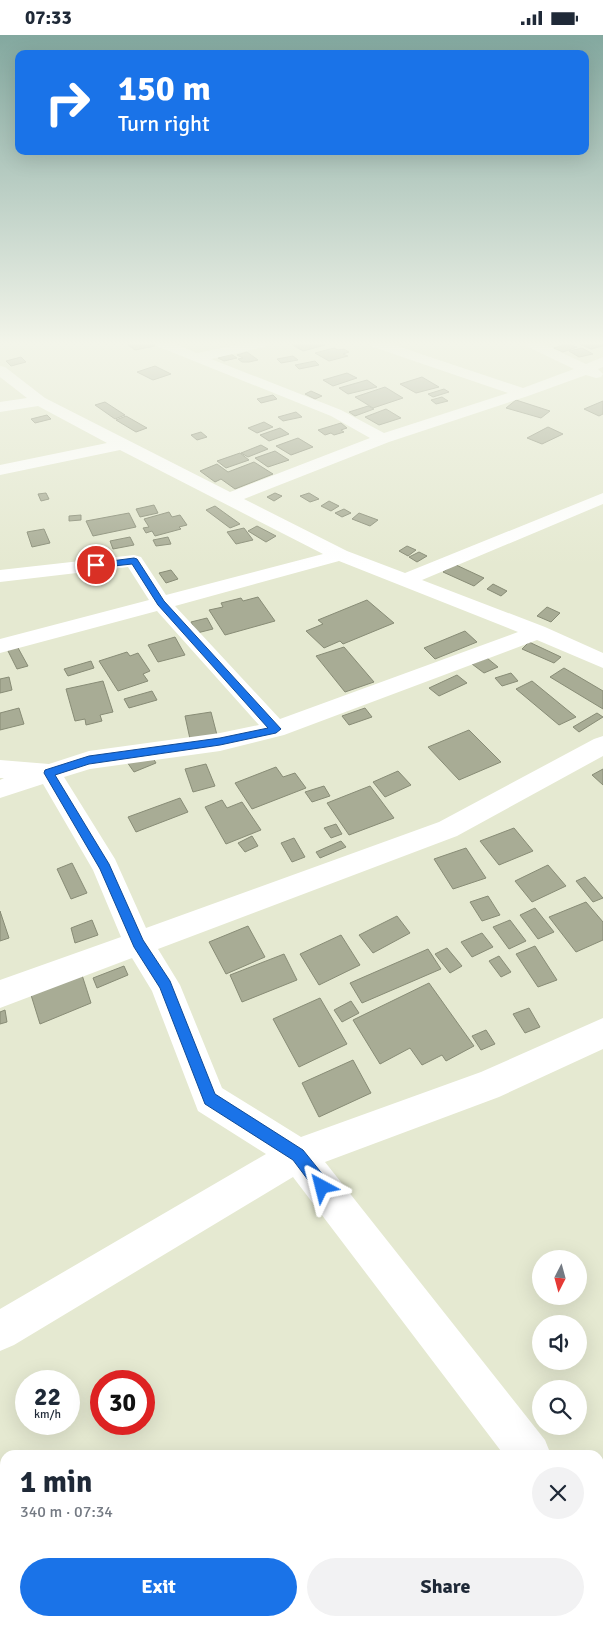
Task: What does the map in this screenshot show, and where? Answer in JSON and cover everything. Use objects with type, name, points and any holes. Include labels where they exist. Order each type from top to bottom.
[{"type":"street","points":[[72,418],[340,555],[538,632],[603,661]]},
{"type":"street","points":[[345,418],[383,439]]},
{"type":"street","points":[[229,499],[383,439],[446,418]]},
{"type":"street","points":[[0,470],[122,445]]},
{"type":"street","points":[[405,580],[603,498]]},
{"type":"street","points":[[0,646],[340,555]]},
{"type":"street","points":[[0,576],[134,561],[161,603],[276,729]]},
{"type":"street","points":[[0,789],[89,760],[220,741],[276,729],[538,632]]},
{"type":"street","points":[[0,994],[448,829],[603,745]]},
{"type":"street","points":[[0,769],[49,773]]},
{"type":"street","points":[[49,773],[105,867],[138,943],[165,985],[210,1099],[298,1155],[526,1450]]},
{"type":"street","points":[[0,1331],[298,1155],[487,1086],[603,1033]]},
{"type":"building","points":[[50,418],[51,419],[35,423],[31,419]]},
{"type":"building","points":[[130,418],[147,428],[136,432],[116,420]]},
{"type":"building","points":[[280,418],[296,418],[283,421]]},
{"type":"building","points":[[367,418],[400,418],[379,425]]},
{"type":"building","points":[[264,422],[273,427],[257,433],[248,428]]},
{"type":"building","points":[[341,423],[347,428],[341,430],[344,432],[325,435],[318,430]]},
{"type":"building","points":[[548,427],[563,434],[542,444],[527,438]]},
{"type":"building","points":[[280,428],[289,434],[269,441],[260,435]]},
{"type":"building","points":[[201,432],[207,437],[197,440],[191,435]]},
{"type":"building","points":[[298,438],[313,447],[291,455],[276,446]]},
{"type":"building","points":[[261,445],[268,449],[248,457],[241,453]]},
{"type":"building","points":[[275,451],[289,460],[268,467],[255,458]]},
{"type":"building","points":[[240,453],[249,460],[226,468],[217,461]]},
{"type":"building","points":[[254,462],[273,474],[235,489],[221,479],[215,482],[200,471],[217,464],[228,472]]},
{"type":"building","points":[[46,493],[49,499],[41,501],[38,494]]},
{"type":"building","points":[[275,493],[282,496],[274,501],[267,497]]},
{"type":"building","points":[[309,493],[319,499],[310,502],[300,496]]},
{"type":"building","points":[[329,501],[339,506],[331,511],[321,506]]},
{"type":"building","points":[[154,505],[158,513],[140,517],[136,509]]},
{"type":"building","points":[[215,506],[240,524],[230,528],[206,510]]},
{"type":"building","points":[[344,509],[351,513],[342,517],[335,513]]},
{"type":"building","points":[[169,512],[172,517],[180,515],[187,525],[179,527],[181,529],[155,536],[152,531],[146,533],[143,528],[149,527],[144,519]]},
{"type":"building","points":[[129,513],[136,527],[93,536],[86,521]]},
{"type":"building","points":[[359,513],[378,520],[370,526],[352,519]]},
{"type":"building","points":[[81,515],[81,520],[69,521],[69,516]]},
{"type":"building","points":[[257,526],[276,536],[266,542],[248,531]]},
{"type":"building","points":[[244,528],[253,540],[236,544],[227,532]]},
{"type":"building","points":[[44,529],[50,543],[32,547],[27,532]]},
{"type":"building","points":[[130,537],[134,545],[113,549],[110,541]]},
{"type":"building","points":[[168,537],[171,544],[156,546],[153,540]]},
{"type":"building","points":[[407,546],[416,550],[408,556],[399,551]]},
{"type":"building","points":[[419,552],[427,556],[417,562],[409,557]]},
{"type":"building","points":[[454,564],[484,578],[474,586],[443,572]]},
{"type":"building","points":[[171,570],[178,579],[166,583],[159,573]]},
{"type":"building","points":[[493,584],[507,591],[501,596],[487,589]]},
{"type":"building","points":[[258,597],[275,621],[225,635],[209,610],[223,607],[221,603],[241,598],[243,601]]},
{"type":"building","points":[[367,600],[394,623],[343,644],[340,641],[324,648],[306,631],[323,624],[318,620]]},
{"type":"building","points":[[547,607],[560,613],[551,622],[537,616]]},
{"type":"building","points":[[207,618],[213,629],[197,633],[191,622]]},
{"type":"building","points":[[465,631],[477,642],[435,659],[424,648]]},
{"type":"building","points":[[175,637],[185,655],[158,662],[148,645]]},
{"type":"building","points":[[529,642],[561,657],[554,663],[522,649]]},
{"type":"building","points":[[17,646],[28,666],[17,669],[7,649]]},
{"type":"building","points":[[344,647],[374,682],[345,692],[316,656]]},
{"type":"building","points":[[127,652],[130,656],[138,653],[150,671],[143,674],[148,681],[118,691],[99,661]]},
{"type":"building","points":[[487,658],[498,667],[484,673],[472,664]]},
{"type":"building","points":[[91,661],[94,668],[68,676],[64,669]]},
{"type":"building","points":[[564,668],[603,691],[603,709],[550,677]]},
{"type":"building","points":[[511,673],[518,681],[502,686],[495,678]]},
{"type":"building","points":[[457,675],[467,683],[439,696],[429,688]]},
{"type":"building","points":[[9,677],[12,690],[0,693],[0,679]]},
{"type":"building","points":[[103,681],[113,712],[100,715],[102,721],[86,725],[85,719],[75,721],[66,689]]},
{"type":"building","points":[[532,681],[576,717],[559,725],[516,689]]},
{"type":"building","points":[[152,691],[157,700],[129,708],[124,699]]},
{"type":"building","points":[[19,708],[24,724],[0,730],[0,713]]},
{"type":"building","points":[[365,708],[372,717],[349,725],[342,716]]},
{"type":"building","points":[[211,712],[217,735],[190,739],[185,716]]},
{"type":"building","points":[[597,713],[603,717],[579,732],[573,727]]},
{"type":"building","points":[[469,730],[501,762],[459,780],[428,747]]},
{"type":"building","points":[[150,753],[156,763],[134,772],[127,762]]},
{"type":"building","points":[[206,764],[215,786],[193,792],[185,769]]},
{"type":"building","points":[[276,767],[283,777],[295,773],[306,788],[252,809],[235,783]]},
{"type":"building","points":[[603,769],[603,785],[592,775]]},
{"type":"building","points":[[398,771],[411,785],[385,797],[373,782]]},
{"type":"building","points":[[324,786],[330,796],[312,802],[305,792]]},
{"type":"building","points":[[370,786],[394,818],[349,835],[327,803]]},
{"type":"building","points":[[180,798],[188,812],[136,832],[128,817]]},
{"type":"building","points":[[222,800],[227,808],[242,802],[261,830],[226,844],[205,807]]},
{"type":"building","points":[[336,824],[342,834],[331,838],[324,828]]},
{"type":"building","points":[[514,828],[533,851],[499,865],[480,841]]},
{"type":"building","points":[[252,836],[258,846],[245,852],[238,843]]},
{"type":"building","points":[[294,838],[305,857],[292,862],[281,843]]},
{"type":"building","points":[[341,841],[346,847],[320,858],[316,852]]},
{"type":"building","points":[[466,848],[486,878],[453,889],[434,859]]},
{"type":"building","points":[[72,863],[87,893],[71,899],[57,869]]},
{"type":"building","points":[[548,865],[566,886],[532,902],[515,881]]},
{"type":"building","points":[[585,877],[603,898],[593,902],[576,881]]},
{"type":"building","points":[[488,896],[500,915],[482,921],[470,902]]},
{"type":"building","points":[[586,902],[603,922],[603,940],[576,952],[549,917]]},
{"type":"building","points":[[535,908],[554,932],[538,939],[520,915]]},
{"type":"building","points":[[0,911],[9,938],[0,941]]},
{"type":"building","points":[[397,916],[410,933],[373,953],[359,935]]},
{"type":"building","points":[[92,920],[98,935],[75,943],[71,928]]},
{"type":"building","points":[[510,920],[526,941],[509,949],[493,927]]},
{"type":"building","points":[[248,926],[265,957],[226,974],[209,942]]},
{"type":"building","points":[[482,933],[493,947],[472,957],[461,942]]},
{"type":"building","points":[[341,935],[360,965],[319,985],[300,954]]},
{"type":"building","points":[[535,946],[557,980],[538,987],[516,954]]},
{"type":"building","points":[[447,948],[462,966],[450,973],[435,954]]},
{"type":"building","points":[[428,949],[441,969],[362,1003],[350,983]]},
{"type":"building","points":[[284,954],[297,980],[242,1002],[230,975]]},
{"type":"building","points":[[499,956],[511,972],[501,977],[489,961]]},
{"type":"building","points":[[124,966],[128,975],[97,988],[93,978]]},
{"type":"building","points":[[82,975],[91,1003],[40,1024],[31,995]]},
{"type":"building","points":[[429,983],[474,1046],[446,1061],[442,1055],[422,1065],[410,1048],[380,1064],[353,1020]]},
{"type":"building","points":[[320,998],[347,1044],[299,1067],[273,1019]]},
{"type":"building","points":[[351,1001],[359,1013],[342,1022],[334,1010]]},
{"type":"building","points":[[529,1008],[540,1027],[525,1033],[513,1014]]},
{"type":"building","points":[[5,1010],[7,1022],[0,1024],[0,1012]]},
{"type":"building","points":[[486,1030],[495,1044],[481,1050],[472,1036]]},
{"type":"building","points":[[353,1060],[371,1093],[319,1117],[302,1083]]},
{"type":"route","points":[[96,565],[134,561],[161,603],[276,729],[220,741],[89,760],[49,773],[105,867],[138,943],[165,985],[210,1099],[298,1155],[322,1187]]}]
